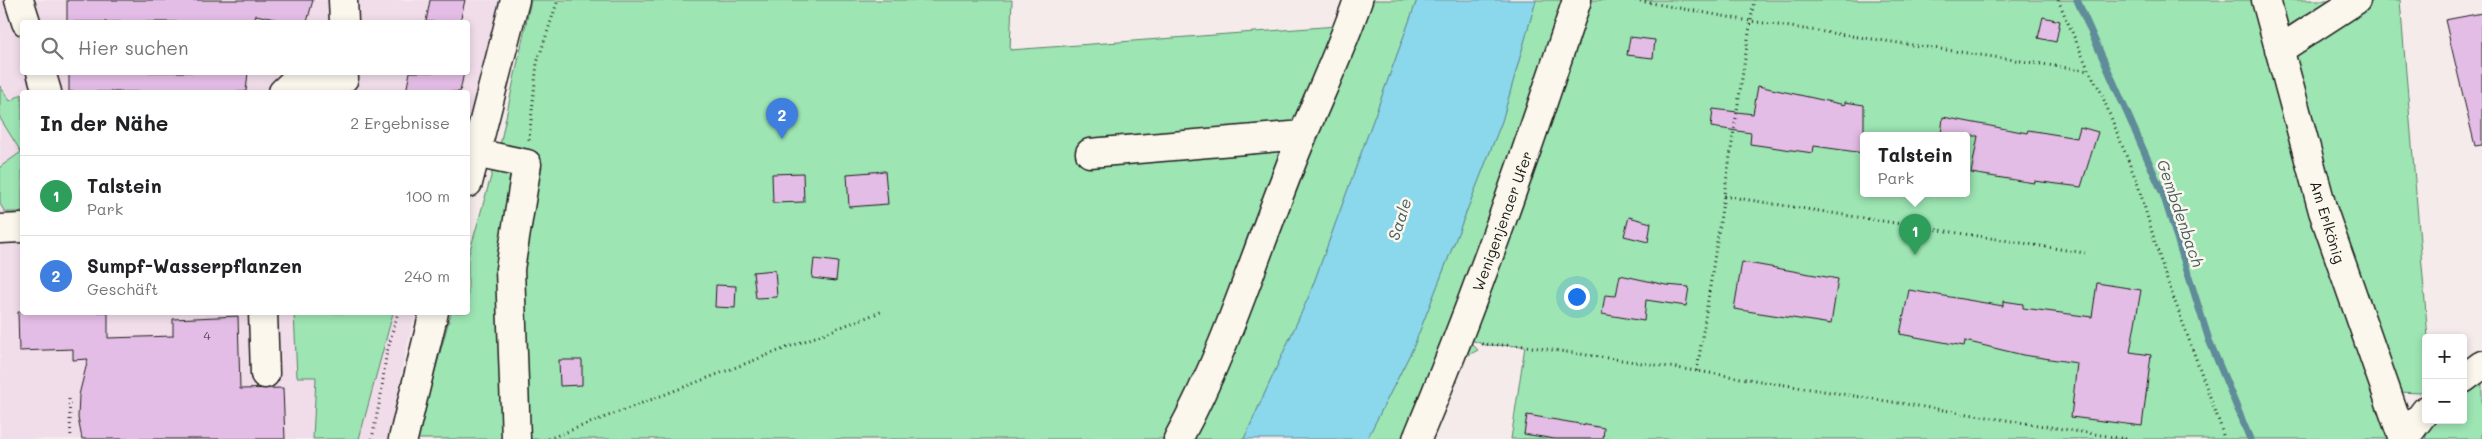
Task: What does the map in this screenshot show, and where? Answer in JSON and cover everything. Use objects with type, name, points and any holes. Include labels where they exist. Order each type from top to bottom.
[{"type":"street","points":[[19,0],[25,20]]},
{"type":"street","points":[[343,0],[344,20]]},
{"type":"street","points":[[470,174],[515,0]]},
{"type":"street","points":[[1178,439],[1201,397],[1303,135],[1346,35],[1358,0]]},
{"type":"street","name":"Wenigenjenaer Ufer","points":[[1417,439],[1459,340],[1508,207],[1577,0]]},
{"type":"street","name":"Am Erlkönig","points":[[2266,0],[2323,211],[2403,439]]},
{"type":"street","points":[[2279,50],[2356,0]]},
{"type":"street","points":[[42,75],[46,90]]},
{"type":"street","points":[[285,90],[298,78],[344,81]]},
{"type":"street","points":[[1090,153],[1303,135]]},
{"type":"street","points":[[475,153],[527,164],[510,269],[516,439]]},
{"type":"street","points":[[0,229],[20,228]]},
{"type":"street","points":[[263,315],[265,374]]},
{"type":"street","points":[[403,439],[433,315]]},
{"type":"street","points":[[2467,376],[2482,364]]},
{"type":"street","name":"Am Erlkönig","points":[[2403,439],[2422,415]]},
{"type":"path","points":[[527,164],[536,63],[558,0]]},
{"type":"path","points":[[1635,0],[1750,21],[2089,71]]},
{"type":"path","points":[[1697,371],[1754,0]]},
{"type":"path","points":[[2058,0],[2089,71],[2100,90],[2138,185],[2163,269],[2224,439]]},
{"type":"path","points":[[1724,196],[2085,253]]},
{"type":"path","points":[[548,439],[883,311]]},
{"type":"path","points":[[372,439],[381,395],[386,356],[397,315]]},
{"type":"path","points":[[1478,342],[1485,345],[1525,346],[1697,371],[2126,439]]},
{"type":"path","points":[[69,399],[71,439]]},
{"type":"shaded area","points":[[0,0],[503,0],[470,119],[470,90],[20,90],[20,217],[0,218]]},
{"type":"shaded area","points":[[0,240],[20,240],[20,315],[415,315],[389,439],[0,439]]},
{"type":"green space","points":[[531,0],[1012,0],[1010,50],[1337,26],[1306,159],[1372,0],[1417,0],[1309,296],[1244,439],[416,439],[450,315],[470,315],[470,250],[500,145]]},
{"type":"green space","points":[[1536,0],[2400,0],[2428,334],[2422,334],[2422,392],[2398,392],[2414,439],[1511,439],[1525,346],[1485,345],[1466,338],[1478,350],[1459,360],[1428,439],[1367,439],[1413,348],[1502,121]]},
{"type":"green space","points":[[0,86],[10,101],[20,95],[20,150],[0,118]]},
{"type":"green space","points":[[20,153],[20,212],[5,212],[0,204],[0,167]]},
{"type":"green space","points":[[294,315],[392,315],[359,439],[313,439],[316,377],[297,377]]},
{"type":"green space","points":[[2482,379],[2482,439],[2425,439],[2431,424],[2467,424],[2467,389]]},
{"type":"water","name":"Saale","points":[[1417,0],[1536,0],[1502,121],[1413,348],[1367,439],[1244,439],[1309,296]]},
{"type":"building","points":[[67,0],[313,0],[308,20],[279,20],[256,15],[255,20],[67,20]]},
{"type":"building","points":[[430,0],[465,0],[460,20],[426,20]]},
{"type":"building","points":[[2482,13],[2482,145],[2475,146],[2445,20]]},
{"type":"building","points":[[2043,17],[2060,21],[2056,42],[2038,38]]},
{"type":"building","points":[[1630,37],[1655,40],[1653,58],[1627,55]]},
{"type":"building","points":[[69,75],[248,75],[246,90],[69,90]]},
{"type":"building","points":[[409,75],[463,75],[460,90],[406,90]]},
{"type":"building","points":[[1758,86],[1845,105],[1845,102],[1864,105],[1864,132],[1860,132],[1860,152],[1814,146],[1813,153],[1750,144],[1751,133],[1711,127],[1713,109],[1753,114]]},
{"type":"building","points":[[1943,117],[2027,133],[2028,130],[2077,138],[2080,127],[2098,132],[2081,187],[2034,181],[2034,183],[1971,173],[1978,136],[1970,136],[1970,132],[1941,132]]},
{"type":"building","points":[[885,171],[888,204],[849,207],[847,174]]},
{"type":"building","points":[[803,173],[804,202],[773,203],[772,174]]},
{"type":"building","points":[[1629,217],[1651,223],[1648,242],[1624,236]]},
{"type":"building","points":[[814,259],[838,262],[836,281],[812,278]]},
{"type":"building","points":[[1742,262],[1838,279],[1831,324],[1734,309]]},
{"type":"building","points":[[775,270],[777,297],[756,298],[753,272]]},
{"type":"building","points":[[1620,275],[1666,285],[1689,287],[1686,306],[1646,300],[1644,321],[1602,314],[1605,295],[1616,296]]},
{"type":"building","points":[[2097,283],[2141,290],[2130,352],[2151,355],[2142,426],[2071,417],[2077,363],[2023,355],[1965,341],[1964,346],[1900,334],[1909,290],[2003,306],[2003,301],[2023,304],[2023,308],[2092,317]]},
{"type":"building","points":[[716,285],[736,286],[735,308],[715,307]]},
{"type":"building","points":[[18,312],[20,312],[20,315],[108,315],[108,338],[173,336],[173,319],[238,316],[240,389],[283,388],[285,439],[82,439],[78,418],[79,395],[88,359],[73,360],[73,349],[19,351]]},
{"type":"building","points":[[559,360],[582,360],[582,385],[560,386]]},
{"type":"building","points":[[1527,415],[1604,428],[1603,439],[1555,439],[1524,434]]},
{"type":"waterway","name":"Gembdenbach","points":[[2077,0],[2163,194],[2209,340],[2250,439]]},
{"type":"place","name":"Sumpf-Wasserpflanzen","points":[[782,139]]},
{"type":"place","name":"Talstein","points":[[1915,255]]}]
